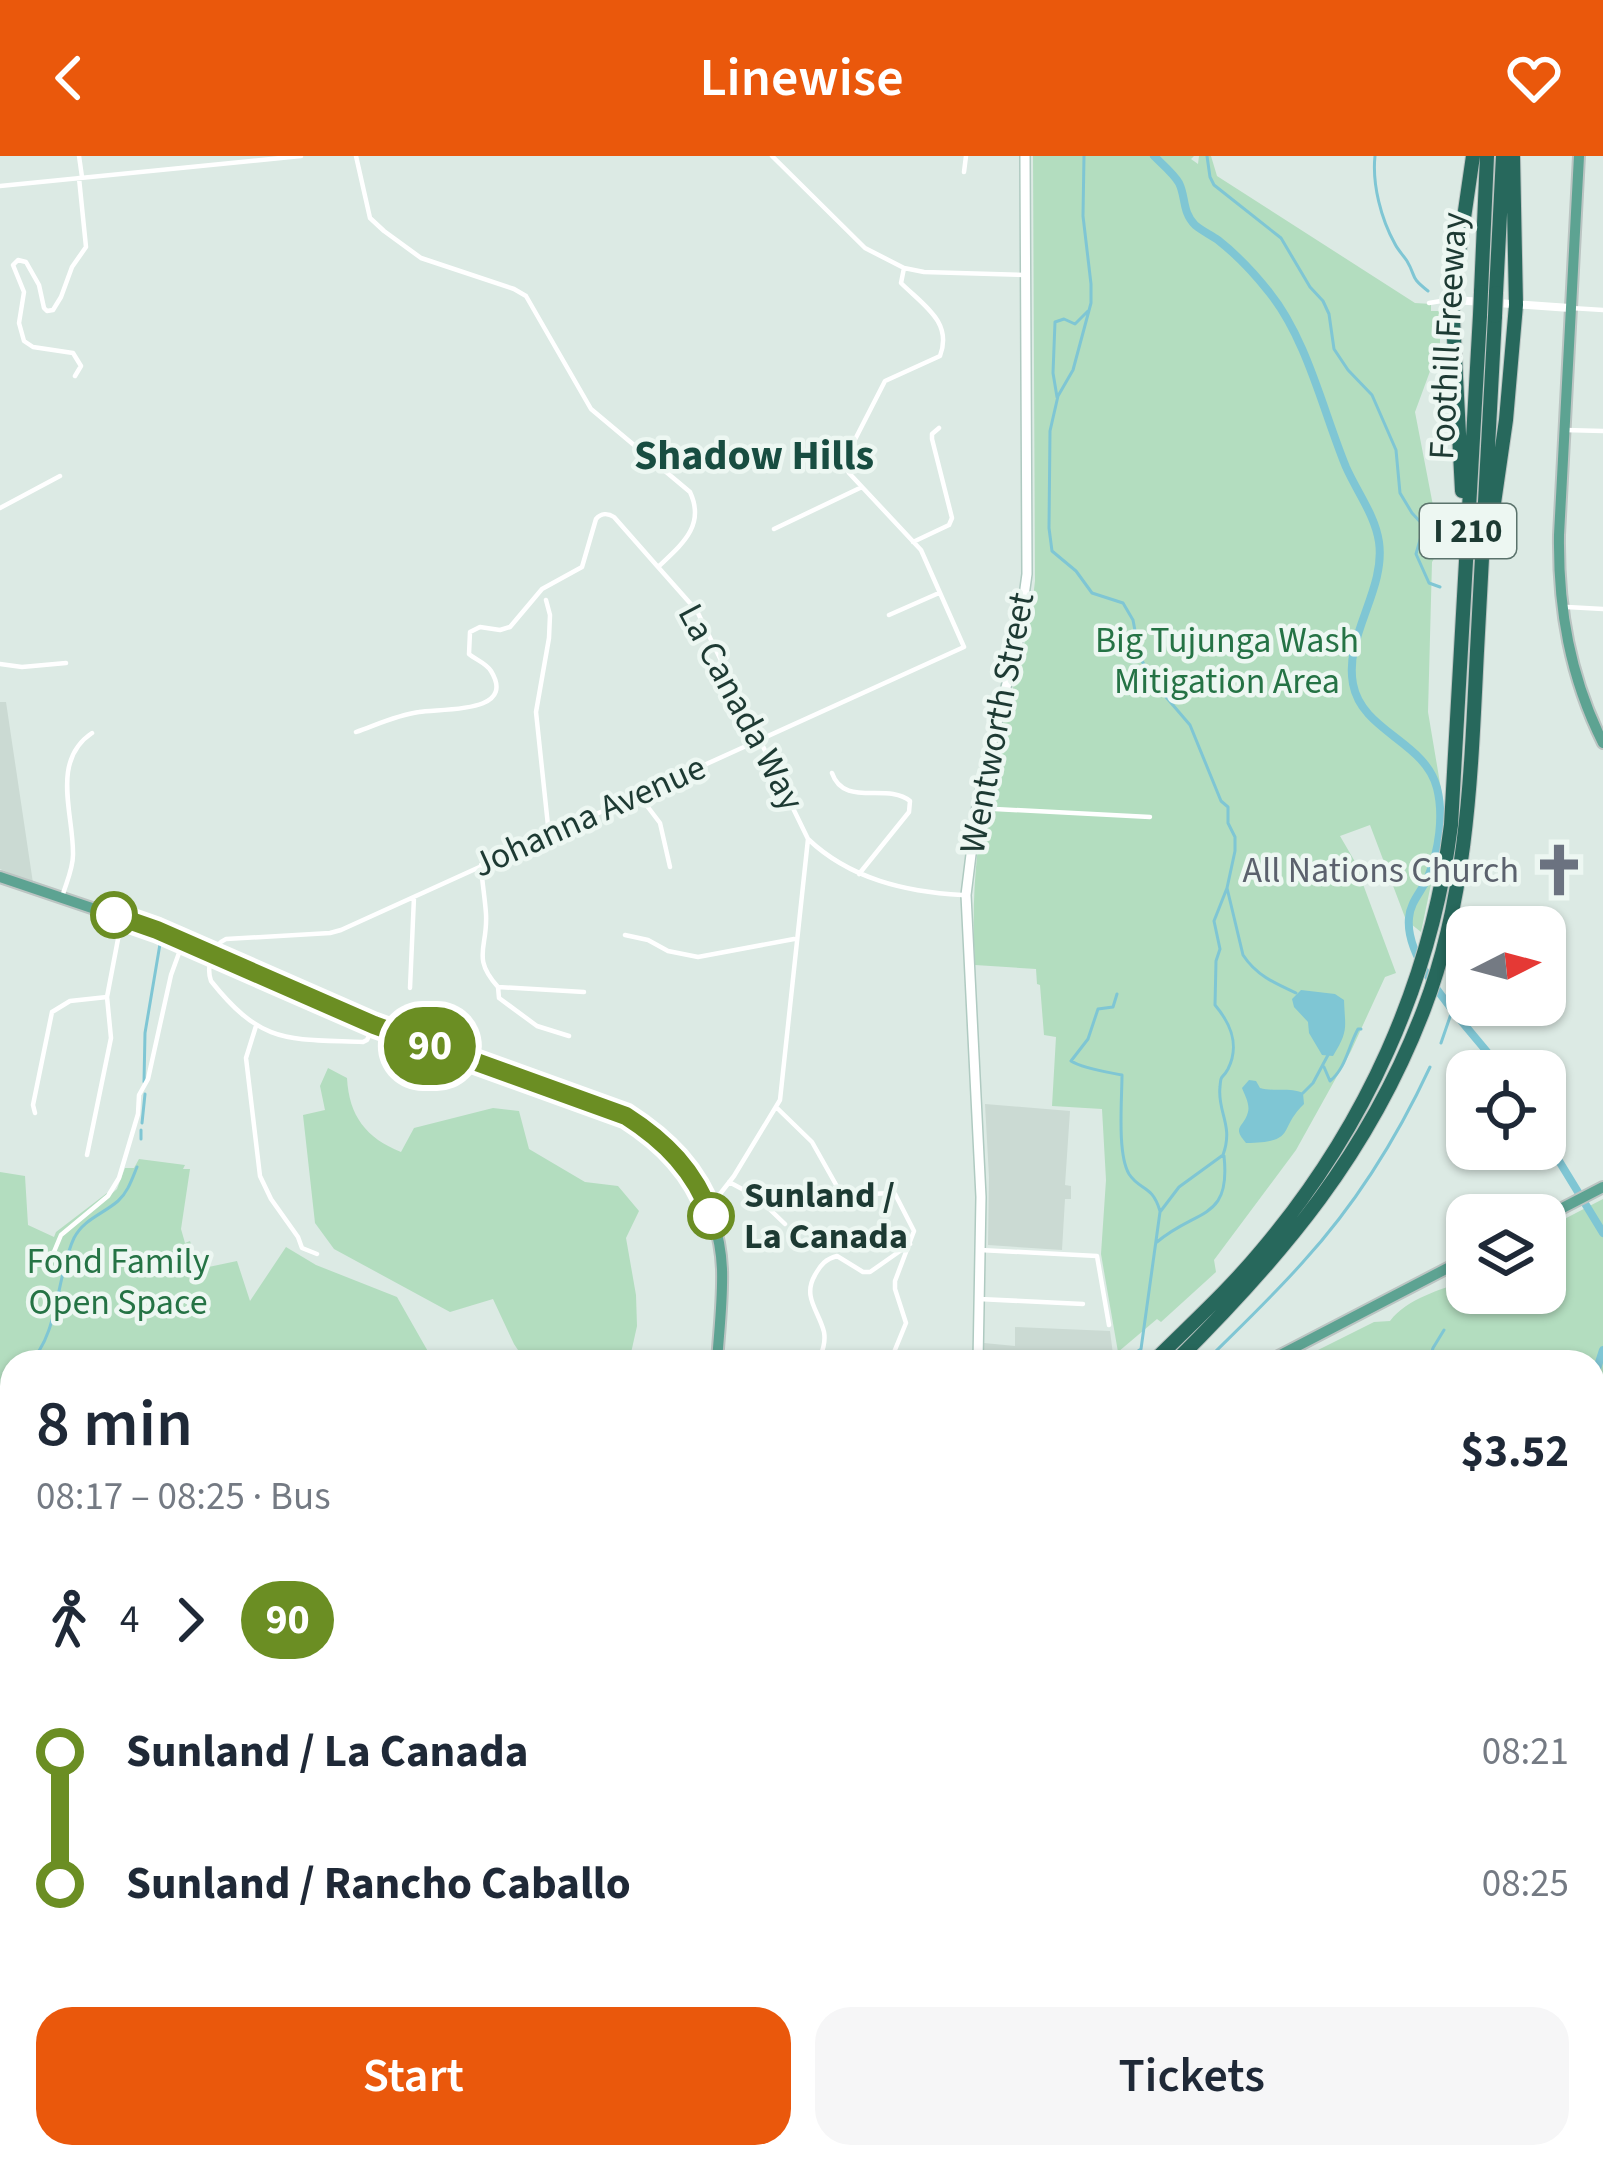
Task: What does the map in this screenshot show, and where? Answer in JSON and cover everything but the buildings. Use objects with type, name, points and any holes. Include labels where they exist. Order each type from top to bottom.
[{"type":"highway","points":[[1473,156],[1452,300],[1462,514],[1476,542],[1491,529],[1506,420],[1516,305],[1513,156]]},
{"type":"highway","name":"Foothill Freeway","points":[[1177,1350],[1262,1274],[1322,1198],[1372,1118],[1415,1028],[1454,904],[1470,783],[1488,292],[1487,156]]},
{"type":"highway","name":"Foothill Freeway","points":[[1488,292],[1503,156]]},
{"type":"highway","name":"Foothill Freeway","points":[[1175,1350],[1309,1190],[1358,1111],[1407,1010],[1425,955],[1451,825],[1476,542]]},
{"type":"main road","name":"Wentworth Street","points":[[978,1350],[981,1197],[966,895],[976,808],[1018,640],[1027,574],[1024,156]]},
{"type":"main road","points":[[1580,156],[1559,535],[1561,607],[1576,679],[1603,743]]},
{"type":"main road","points":[[0,877],[122,918],[374,1025],[626,1116],[648,1130],[676,1155],[694,1180],[718,1235],[722,1267],[718,1350]]},
{"type":"main road","points":[[1566,1206],[1603,1187]]},
{"type":"main road","points":[[1290,1350],[1446,1269]]},
{"type":"street","points":[[75,376],[81,366],[73,353],[24,341],[19,323],[24,292],[13,265],[16,260],[26,262],[39,285],[44,308],[53,310],[86,247],[79,156]]},
{"type":"street","points":[[0,186],[301,156]]},
{"type":"street","name":"La Canada Way","points":[[356,156],[370,218],[421,258],[526,296],[591,409],[690,492],[696,506],[692,533],[658,567],[695,608],[808,838],[781,1093],[729,1182],[706,1203]]},
{"type":"street","points":[[772,156],[866,248],[904,268],[1027,275]]},
{"type":"street","points":[[964,172],[966,156]]},
{"type":"street","points":[[889,615],[940,592],[925,557],[849,473],[845,459],[885,381],[937,360],[944,351],[941,321],[901,283],[904,268]]},
{"type":"street","points":[[1429,303],[1452,300],[1603,310]]},
{"type":"street","points":[[913,542],[951,521],[932,440],[939,428]]},
{"type":"street","points":[[1565,430],[1603,431]]},
{"type":"street","points":[[0,508],[60,476]]},
{"type":"street","points":[[774,529],[862,487]]},
{"type":"street","points":[[356,732],[414,712],[476,708],[486,703],[495,684],[487,666],[469,654],[470,632],[480,627],[510,627],[542,589],[582,567],[601,515],[614,517],[658,567]]},
{"type":"street","name":"Johanna Avenue","points":[[212,955],[226,938],[330,933],[964,647],[940,592]]},
{"type":"street","points":[[546,600],[549,638],[536,712],[549,835]]},
{"type":"street","points":[[1561,607],[1603,609]]},
{"type":"street","points":[[0,664],[22,668],[66,663]]},
{"type":"street","points":[[61,899],[73,860],[68,772],[76,749],[92,734]]},
{"type":"street","points":[[832,772],[836,784],[845,790],[902,795],[910,801],[909,812],[859,874]]},
{"type":"street","points":[[638,794],[661,823],[670,867]]},
{"type":"street","points":[[976,808],[1150,817]]},
{"type":"street","points":[[808,838],[859,874],[892,886],[966,895]]},
{"type":"street","points":[[481,866],[486,916],[481,955],[487,975],[498,987],[499,998],[537,1026],[568,1036]]},
{"type":"street","points":[[410,988],[414,896]]},
{"type":"street","points":[[87,1155],[111,1038],[107,997],[122,918]]},
{"type":"street","points":[[626,935],[698,957],[797,939]]},
{"type":"street","points":[[51,1259],[61,1235],[108,1196],[119,1178],[183,942]]},
{"type":"street","points":[[212,955],[211,981],[231,1007],[256,1026],[287,1039],[363,1042],[374,1025]]},
{"type":"street","points":[[498,987],[584,992]]},
{"type":"street","points":[[35,1113],[52,1012],[70,1001],[107,997]]},
{"type":"street","points":[[256,1026],[246,1058],[260,1177],[302,1247],[317,1254]]},
{"type":"street","points":[[776,1107],[812,1142],[839,1190],[855,1196],[895,1194],[914,1232],[895,1281],[907,1323],[895,1350]]},
{"type":"street","points":[[729,1182],[757,1198],[784,1225]]},
{"type":"street","points":[[822,1350],[824,1334],[809,1290],[822,1265],[837,1256],[863,1272],[872,1272],[910,1244]]},
{"type":"street","points":[[980,1250],[1097,1256],[1109,1325]]},
{"type":"street","points":[[979,1300],[1106,1304]]},
{"type":"shaded area","points":[[0,702],[6,702],[33,883],[0,869]]},
{"type":"shaded area","points":[[985,1104],[1070,1111],[1065,1185],[1071,1186],[1071,1199],[1065,1199],[1062,1250],[988,1245]]},
{"type":"shaded area","points":[[1015,1327],[1110,1331],[1112,1350],[984,1350],[984,1343],[1015,1346]]},
{"type":"green space","name":"Big Tujunga Wash Mitigation Area","points":[[1033,156],[1194,156],[1191,159],[1198,164],[1199,156],[1211,156],[1217,176],[1415,303],[1431,304],[1431,311],[1440,311],[1440,353],[1415,412],[1441,547],[1432,562],[1428,712],[1443,801],[1421,932],[1406,920],[1370,825],[1340,836],[1354,860],[1396,973],[1385,977],[1351,1051],[1296,1150],[1214,1260],[1216,1272],[1161,1322],[1157,1319],[1120,1350],[1101,1254],[1106,1180],[1102,1109],[1052,1106],[1056,1037],[1044,1035],[1036,969],[975,965],[974,895],[981,826],[1035,581]]},
{"type":"green space","points":[[328,1068],[347,1078],[351,1104],[362,1124],[378,1140],[401,1152],[414,1128],[493,1108],[519,1111],[529,1149],[585,1182],[618,1186],[639,1211],[626,1238],[636,1295],[632,1350],[518,1350],[493,1299],[450,1312],[334,1249],[315,1223],[303,1115],[325,1110],[320,1086]]},
{"type":"green space","name":"Fond Family Open Space","points":[[139,1159],[190,1169],[181,1229],[185,1243],[190,1241],[199,1269],[237,1261],[250,1301],[286,1247],[316,1265],[397,1297],[427,1350],[0,1350],[0,1172],[25,1176],[28,1225],[54,1237],[117,1189],[125,1168],[134,1168]]},
{"type":"green space","points":[[1603,1199],[1603,1350],[1318,1350],[1374,1322],[1390,1321],[1446,1287],[1446,1314],[1566,1314],[1566,1218]]},
{"type":"water","points":[[1301,990],[1335,994],[1344,1000],[1345,1029],[1333,1056],[1322,1055],[1308,1022],[1294,1007],[1292,999]]},
{"type":"water","points":[[1249,1080],[1260,1088],[1303,1093],[1304,1104],[1280,1137],[1246,1143],[1242,1137],[1239,1130],[1248,1109],[1242,1088]]},
{"type":"waterway","points":[[1084,156],[1083,216],[1091,303],[1050,431],[1052,551],[1092,593],[1123,603],[1133,620],[1140,657],[1154,683],[1190,725],[1221,801],[1228,807],[1228,823],[1235,837],[1227,888],[1214,921],[1220,949],[1215,1005],[1233,1043],[1232,1060],[1220,1087],[1226,1144],[1223,1155],[1179,1187],[1160,1212],[1140,1350]]},
{"type":"waterway","points":[[1154,156],[1179,183],[1191,220],[1239,258],[1282,311],[1304,353],[1346,467],[1374,522],[1380,560],[1354,648],[1353,684],[1368,714],[1420,759],[1437,788],[1439,833],[1432,867],[1410,912],[1410,937],[1429,978],[1485,1050]]},
{"type":"waterway","points":[[1207,156],[1214,185],[1281,238],[1323,301],[1334,349],[1372,395],[1396,450],[1400,493],[1424,526],[1416,554],[1429,583],[1440,587]]},
{"type":"waterway","points":[[1375,156],[1376,190],[1386,224],[1416,279],[1428,291]]},
{"type":"waterway","points":[[1057,397],[1055,322],[1064,319],[1075,324],[1088,311]]},
{"type":"waterway","points":[[1227,888],[1243,955],[1260,973],[1296,993]]},
{"type":"waterway","points":[[144,1082],[145,1033],[160,944]]},
{"type":"waterway","points":[[1117,994],[1113,1007],[1098,1009],[1088,1039],[1071,1061],[1122,1075],[1125,1165],[1160,1211]]},
{"type":"waterway","points":[[1441,1043],[1447,1026]]},
{"type":"waterway","points":[[1324,1067],[1330,1081],[1361,1029]]},
{"type":"waterway","points":[[1303,1093],[1328,1055]]},
{"type":"waterway","points":[[1217,1350],[1341,1217],[1389,1145],[1430,1067]]},
{"type":"waterway","points":[[142,1123],[145,1094]]},
{"type":"waterway","points":[[141,1130],[141,1139]]},
{"type":"waterway","points":[[1157,1242],[1216,1203],[1225,1177],[1224,1156]]},
{"type":"waterway","points":[[40,1350],[74,1238],[88,1221],[121,1197],[137,1167]]},
{"type":"waterway","points":[[1565,1170],[1603,1233]]},
{"type":"waterway","points":[[1432,1350],[1444,1330]]},
{"type":"waterway","points":[[0,1611],[0,1630]]},
{"type":"bus line","name":"90","points":[[114,915],[374,1025],[626,1116],[676,1155],[711,1216]]},
{"type":"place","name":"All Nations Church","points":[[1559,870]]},
{"type":"place","name":"Sunland / La Canada","points":[[711,1216]]},
{"type":"district","name":"Shadow Hills","points":[[754,456]]}]
